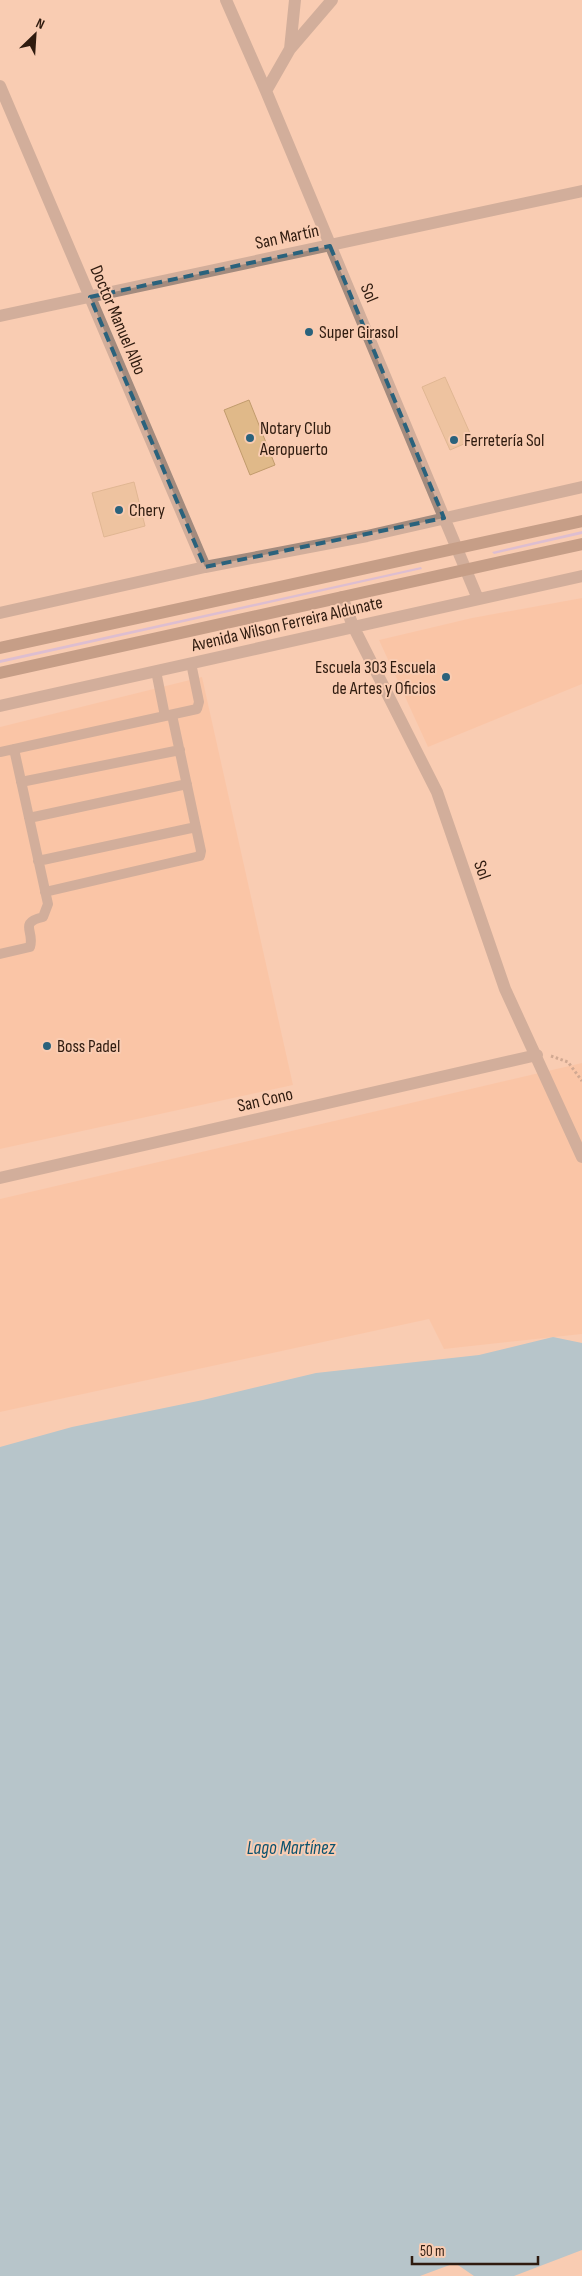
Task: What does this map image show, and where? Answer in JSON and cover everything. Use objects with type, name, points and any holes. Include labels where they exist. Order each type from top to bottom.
[{"type":"main road","name":"Avenida Wilson Ferreira Aldunate","points":[[0,648],[582,521]]},
{"type":"main road","name":"Avenida Wilson Ferreira Aldunate","points":[[0,673],[582,544]]},
{"type":"street","name":"Sol","points":[[226,0],[266,91],[478,599]]},
{"type":"street","points":[[290,49],[295,0]]},
{"type":"street","points":[[266,91],[290,49],[332,0]]},
{"type":"street","name":"Doctor Manuel Albo","points":[[0,86],[204,567]]},
{"type":"street","name":"San Martín","points":[[0,316],[582,191]]},
{"type":"street","points":[[0,613],[204,567],[368,536],[582,487]]},
{"type":"street","name":"Avenida Wilson Ferreira Aldunate","points":[[0,706],[582,576]]},
{"type":"street","name":"Sol","points":[[342,598],[353,626],[437,792],[505,989],[537,1055],[582,1157]]},
{"type":"street","name":"San Cono","points":[[0,1178],[537,1055]]},
{"type":"lane","points":[[0,752],[197,709],[199,706],[191,663]]},
{"type":"lane","points":[[45,892],[200,856],[180,750],[156,671]]},
{"type":"lane","points":[[0,954],[30,947],[29,924],[32,920],[44,917],[48,904],[14,749]]},
{"type":"lane","points":[[21,782],[180,750]]},
{"type":"lane","points":[[29,818],[187,784]]},
{"type":"lane","points":[[38,861],[196,827]]},
{"type":"path","points":[[537,1055],[549,1055],[568,1062],[582,1081]]},
{"type":"highlighted area","points":[[330,246],[444,518],[205,567],[90,297]]},
{"type":"shaded area","points":[[582,531],[582,534],[494,554],[492,552]]},
{"type":"shaded area","points":[[421,567],[422,569],[0,663],[0,660]]},
{"type":"shaded area","points":[[582,598],[582,684],[428,747],[379,640],[472,618]]},
{"type":"shaded area","points":[[202,677],[293,1085],[0,1149],[0,727]]},
{"type":"shaded area","points":[[582,1063],[582,1334],[444,1349],[429,1319],[0,1412],[0,1199]]},
{"type":"water","name":"Lago Martínez","points":[[553,1337],[582,1343],[582,2250],[514,2276],[474,2276],[455,2263],[420,2276],[0,2276],[0,1447],[72,1427],[203,1400],[316,1373],[479,1355]]},
{"type":"building","points":[[445,377],[473,440],[450,450],[422,387]]},
{"type":"building","name":"Notary Club Aeropuerto","points":[[249,400],[275,465],[250,475],[224,410]]},
{"type":"building","name":"Chery","points":[[134,482],[145,526],[104,537],[92,493]]},
{"type":"place","name":"Super Girasol","points":[[309,332]]},
{"type":"place","name":"Notary Club Aeropuerto","points":[[250,438]]},
{"type":"place","name":"Ferretería Sol","points":[[454,440]]},
{"type":"place","name":"Chery","points":[[119,510]]},
{"type":"place","name":"Escuela 303 Escuela de Artes y Oficios","points":[[446,677]]},
{"type":"place","name":"Boss Padel","points":[[47,1046]]}]
